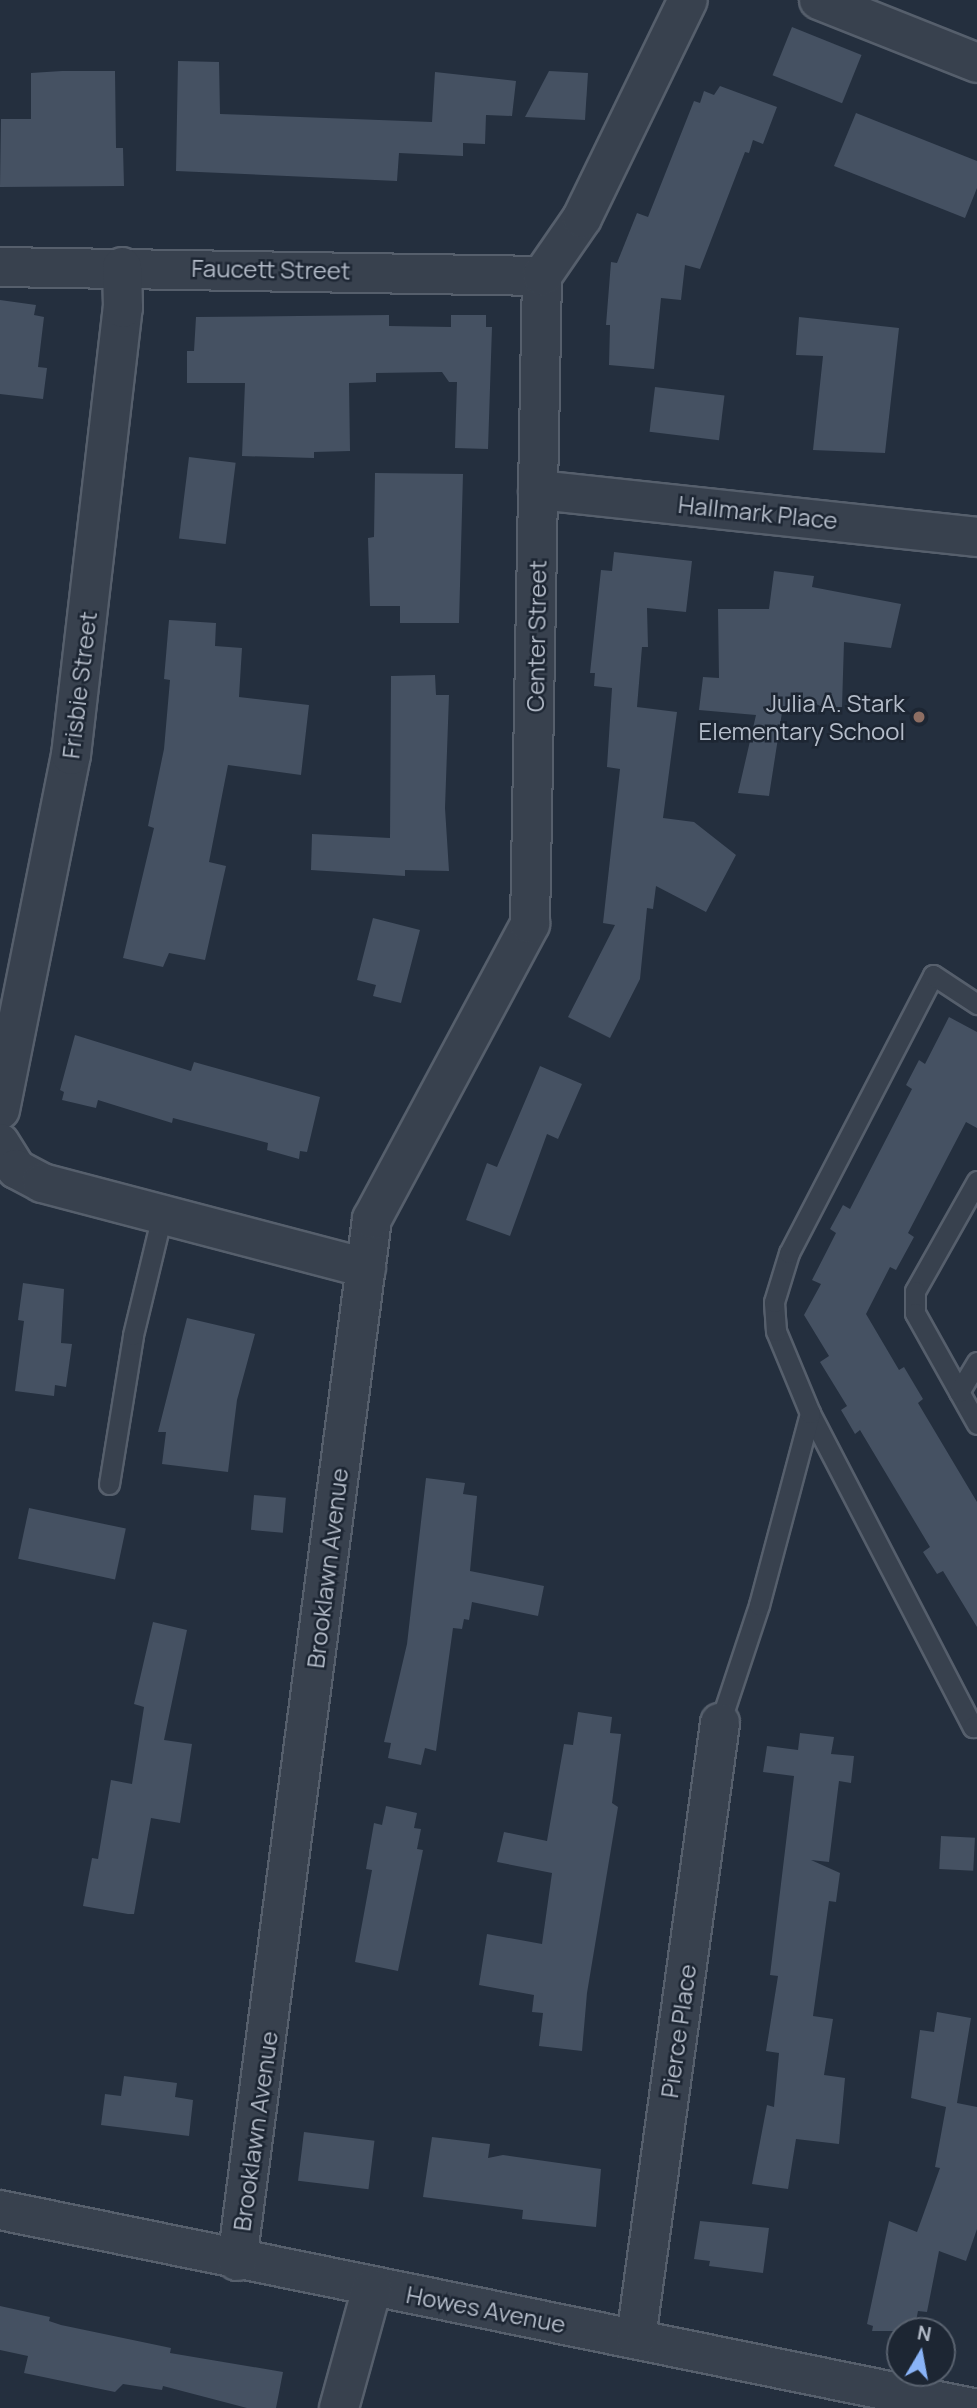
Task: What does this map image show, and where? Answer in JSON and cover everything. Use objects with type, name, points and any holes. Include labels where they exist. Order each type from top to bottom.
[{"type":"street","points":[[542,276],[582,218],[688,0]]},
{"type":"street","points":[[818,0],[977,63]]},
{"type":"street","name":"Faucett Street","points":[[0,267],[542,276]]},
{"type":"street","name":"Frisbie Street","points":[[1,1100],[72,755],[123,308],[122,267]]},
{"type":"street","name":"Center Street","points":[[366,1268],[372,1219],[530,924],[542,276]]},
{"type":"street","name":"Hallmark Place","points":[[538,490],[977,537]]},
{"type":"street","points":[[2,1153],[31,1179],[366,1268]]},
{"type":"street","name":"Brooklawn Avenue","points":[[237,2261],[366,1268]]},
{"type":"street","name":"Pierce Place","points":[[636,2338],[720,1723]]},
{"type":"street","name":"Howes Avenue","points":[[0,2210],[237,2261],[636,2338],[972,2408]]},
{"type":"street","points":[[340,2408],[372,2288]]},
{"type":"lane","points":[[977,1004],[933,975],[789,1254],[774,1301],[776,1331],[810,1413],[973,1727],[977,1726]]},
{"type":"lane","points":[[977,1181],[915,1291],[915,1313],[977,1424]]},
{"type":"lane","points":[[108,1485],[133,1335],[162,1215]]},
{"type":"lane","points":[[959,1392],[977,1362]]},
{"type":"lane","points":[[720,1723],[759,1605],[810,1413]]},
{"type":"building","points":[[792,27],[862,55],[842,103],[773,75]]},
{"type":"building","points":[[178,61],[219,62],[220,114],[432,122],[435,72],[516,81],[512,116],[486,115],[485,144],[463,143],[463,156],[399,153],[397,181],[176,171]]},
{"type":"building","points":[[115,71],[116,148],[123,148],[124,186],[0,187],[1,119],[31,119],[31,73]]},
{"type":"building","points":[[549,71],[588,73],[585,120],[525,117]]},
{"type":"building","points":[[720,86],[777,107],[763,144],[753,140],[749,153],[745,152],[700,269],[685,265],[681,300],[661,298],[654,369],[609,365],[610,325],[606,325],[611,262],[617,263],[637,213],[648,217],[694,101],[700,103],[704,91],[714,95]]},
{"type":"building","points":[[856,113],[977,161],[977,188],[965,218],[834,166]]},
{"type":"building","points":[[0,300],[36,305],[34,315],[44,317],[38,367],[47,368],[43,399],[0,394]]},
{"type":"building","points":[[389,315],[389,326],[451,327],[451,315],[486,315],[486,327],[492,327],[488,449],[455,448],[457,382],[449,382],[442,372],[376,373],[376,382],[349,383],[350,451],[314,452],[314,458],[242,456],[245,383],[187,383],[187,351],[194,351],[196,317]]},
{"type":"building","points":[[799,317],[899,328],[885,453],[813,450],[823,356],[796,355]]},
{"type":"building","points":[[655,387],[724,396],[719,440],[650,432]]},
{"type":"building","points":[[189,457],[236,463],[226,544],[179,538]]},
{"type":"building","points":[[375,473],[463,474],[459,623],[400,623],[400,606],[370,606],[368,538],[374,537]]},
{"type":"building","points":[[614,552],[692,561],[686,612],[647,608],[648,647],[642,647],[637,707],[677,712],[663,818],[694,822],[736,855],[706,912],[656,886],[653,909],[647,908],[640,979],[610,1038],[568,1017],[615,925],[603,923],[620,769],[607,767],[612,688],[594,686],[595,673],[590,673],[601,570],[612,571]]},
{"type":"building","points":[[774,571],[814,576],[812,587],[901,604],[891,648],[844,642],[842,707],[783,706],[769,796],[738,793],[756,715],[699,710],[703,677],[719,678],[718,609],[769,609]]},
{"type":"building","points":[[169,620],[216,623],[215,646],[242,648],[239,697],[309,705],[301,775],[228,765],[209,862],[226,866],[205,960],[169,953],[163,967],[123,958],[154,828],[148,826],[164,749],[170,680],[164,679]]},
{"type":"building","points":[[435,675],[436,695],[449,695],[445,808],[449,871],[405,870],[405,876],[311,870],[312,834],[390,838],[391,676]]},
{"type":"building","points":[[373,918],[420,930],[401,1003],[373,996],[376,985],[357,980]]},
{"type":"building","points":[[949,1017],[977,1032],[977,1128],[966,1122],[908,1233],[914,1237],[896,1270],[890,1267],[866,1314],[899,1370],[904,1367],[923,1399],[918,1403],[977,1502],[977,1627],[943,1571],[937,1574],[923,1552],[930,1547],[860,1430],[855,1434],[841,1410],[847,1406],[820,1362],[829,1356],[804,1315],[821,1284],[812,1280],[836,1233],[830,1229],[843,1205],[850,1209],[912,1089],[906,1085],[919,1060],[925,1064]]},
{"type":"building","points":[[75,1035],[191,1071],[194,1062],[320,1097],[307,1152],[300,1151],[299,1159],[267,1150],[268,1143],[173,1118],[172,1123],[98,1100],[96,1108],[62,1100],[64,1092],[60,1090]]},
{"type":"building","points":[[540,1066],[582,1084],[558,1139],[547,1134],[510,1236],[466,1220],[487,1163],[497,1167]]},
{"type":"building","points":[[23,1283],[64,1289],[61,1343],[72,1344],[66,1387],[55,1385],[54,1396],[15,1391],[24,1321],[18,1320]]},
{"type":"building","points":[[187,1318],[255,1334],[237,1400],[228,1472],[162,1464],[166,1432],[158,1432]]},
{"type":"building","points":[[426,1478],[465,1483],[463,1494],[477,1496],[470,1571],[544,1586],[538,1616],[472,1602],[469,1620],[464,1619],[462,1629],[453,1628],[436,1751],[425,1748],[421,1765],[388,1758],[391,1743],[384,1742],[407,1644]]},
{"type":"building","points":[[254,1495],[286,1498],[283,1533],[251,1530]]},
{"type":"building","points":[[29,1508],[126,1529],[115,1579],[18,1559]]},
{"type":"building","points":[[153,1622],[187,1630],[164,1740],[192,1744],[180,1823],[151,1818],[134,1914],[128,1914],[83,1906],[92,1858],[98,1859],[111,1780],[132,1784],[144,1707],[134,1704]]},
{"type":"building","points":[[578,1712],[612,1717],[610,1733],[621,1734],[612,1803],[618,1807],[587,1993],[582,2051],[539,2046],[543,2013],[532,2012],[534,1995],[479,1985],[487,1934],[542,1944],[552,1873],[497,1862],[504,1832],[547,1841],[564,1744],[573,1745]]},
{"type":"building","points":[[800,1733],[834,1737],[831,1754],[854,1756],[851,1783],[839,1781],[829,1862],[811,1860],[840,1873],[836,1902],[829,1901],[813,2016],[833,2019],[824,2075],[845,2078],[839,2144],[796,2139],[788,2189],[752,2184],[767,2105],[774,2107],[779,2053],[766,2051],[778,1976],[770,1975],[794,1776],[763,1772],[767,1746],[798,1750]]},
{"type":"building","points":[[386,1806],[417,1813],[414,1828],[421,1829],[417,1849],[423,1850],[398,1971],[355,1962],[372,1870],[366,1869],[374,1823],[382,1825]]},
{"type":"building","points":[[941,1836],[975,1838],[973,1871],[939,1869]]},
{"type":"building","points":[[937,2012],[971,2018],[957,2103],[977,2107],[977,2229],[966,2261],[939,2251],[927,2312],[918,2311],[917,2317],[886,2317],[886,2331],[872,2331],[873,2326],[867,2324],[889,2221],[917,2232],[940,2168],[935,2167],[946,2107],[911,2098],[920,2030],[934,2032]]},
{"type":"building","points":[[124,2076],[177,2083],[175,2097],[193,2100],[189,2136],[101,2125],[105,2094],[121,2096]]},
{"type":"building","points":[[304,2132],[374,2141],[368,2189],[298,2181]]},
{"type":"building","points":[[432,2137],[490,2144],[488,2158],[503,2155],[601,2169],[596,2227],[522,2219],[523,2210],[423,2197]]},
{"type":"building","points":[[700,2221],[769,2228],[763,2273],[709,2266],[710,2261],[694,2259]]},
{"type":"building","points":[[0,2306],[50,2317],[49,2321],[61,2325],[171,2348],[170,2353],[283,2372],[276,2408],[247,2408],[163,2386],[162,2390],[123,2384],[115,2392],[24,2373],[28,2356],[0,2350]]},
{"type":"place","name":"Julia A. Stark Elementary School","points":[[919,717]]}]
